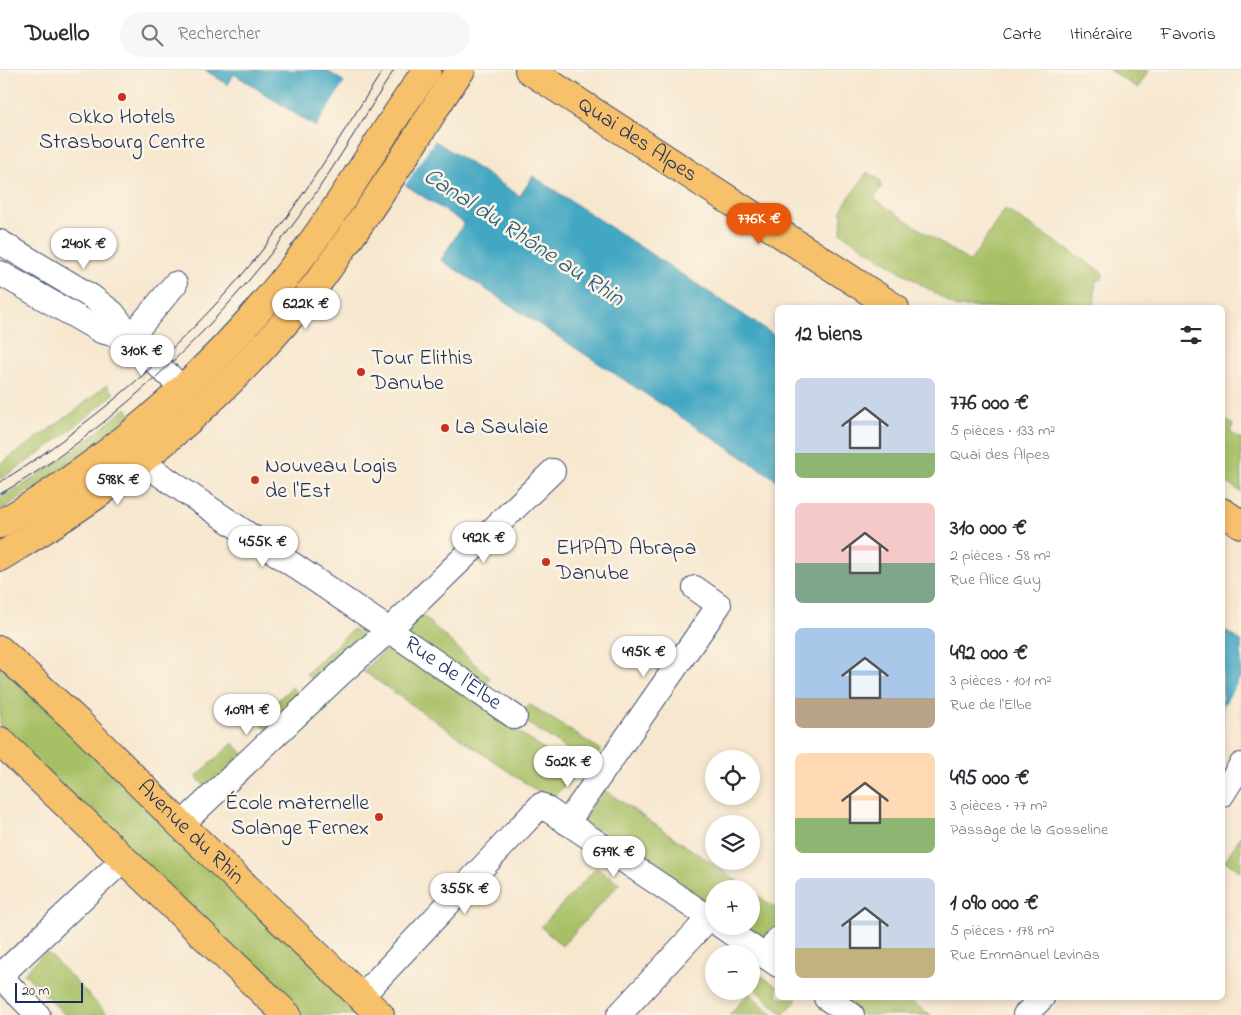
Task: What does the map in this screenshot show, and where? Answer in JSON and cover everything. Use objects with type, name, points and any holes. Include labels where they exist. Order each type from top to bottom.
[{"type":"main road","points":[[0,557],[101,492],[140,461],[229,382],[279,330],[319,281],[367,214],[461,70]]},
{"type":"main road","name":"Quai des Alpes","points":[[529,70],[890,305]]},
{"type":"main road","points":[[0,524],[38,502],[117,445],[183,389],[242,329],[270,298],[343,198],[423,74]]},
{"type":"main road","points":[[1225,514],[1241,524]]},
{"type":"main road","name":"Avenue du Rhin","points":[[0,650],[80,724],[181,825],[371,1006]]},
{"type":"main road","points":[[0,741],[287,1015]]},
{"type":"street","points":[[0,242],[92,297],[114,313],[130,338],[183,389]]},
{"type":"street","points":[[0,273],[101,331],[130,338]]},
{"type":"street","points":[[130,338],[175,284]]},
{"type":"street","name":"Rue de l'Elbe","points":[[140,461],[515,717]]},
{"type":"street","name":"Rue de l'Elbe","points":[[181,825],[389,630],[553,471]]},
{"type":"street","points":[[567,823],[719,605],[695,588]]},
{"type":"street","points":[[1225,790],[1241,765]]},
{"type":"street","points":[[371,1006],[541,805],[705,916]]},
{"type":"street","points":[[38,1015],[0,976],[124,859]]},
{"type":"street","points":[[618,1015],[705,931]]},
{"type":"street","points":[[738,935],[774,954]]},
{"type":"street","points":[[1025,1015],[1040,1000]]},
{"type":"street","points":[[825,1004],[852,1015]]},
{"type":"green space","points":[[1109,70],[1149,70],[1138,88]]},
{"type":"green space","points":[[867,172],[880,180],[881,187],[874,199],[970,262],[1005,209],[1103,273],[1102,280],[1096,280],[1094,305],[953,305],[841,233],[842,208]]},
{"type":"green space","points":[[107,385],[114,394],[59,439],[0,479],[0,464],[72,413]]},
{"type":"green space","points":[[126,408],[131,415],[67,465],[0,511],[0,498],[17,489],[65,456]]},
{"type":"green space","points":[[1225,419],[1233,425],[1230,432],[1241,439],[1241,492],[1225,481]]},
{"type":"green space","points":[[422,615],[490,678],[480,691],[401,636]]},
{"type":"green space","points":[[353,629],[367,638],[318,686],[306,674]]},
{"type":"green space","points":[[391,644],[578,773],[550,800],[363,671]]},
{"type":"green space","points":[[0,664],[369,1015],[304,1015],[0,726]]},
{"type":"green space","points":[[292,687],[303,698],[268,731],[257,720]]},
{"type":"green space","points":[[529,704],[601,750],[591,765],[517,716]]},
{"type":"green space","points":[[233,743],[243,754],[207,789],[196,777]]},
{"type":"green space","points":[[603,789],[705,859],[705,870],[721,870],[736,880],[705,880],[705,907],[582,822]]},
{"type":"green space","points":[[1241,835],[1241,872],[1225,861]]},
{"type":"green space","points":[[596,868],[620,883],[562,946],[541,927]]},
{"type":"green space","points":[[760,897],[775,908],[775,930],[763,947],[746,935],[760,935]]},
{"type":"green space","points":[[46,951],[108,1015],[65,1015],[24,973]]},
{"type":"green space","points":[[760,975],[775,986],[775,1000],[797,1000],[783,1015],[760,993]]},
{"type":"green space","points":[[743,1000],[757,1000],[773,1015],[729,1015]]},
{"type":"green space","points":[[840,1000],[908,1000],[931,1015],[862,1015]]},
{"type":"water","name":"Canal du Rhône au Rhin","points":[[205,70],[326,70],[520,196],[533,176],[775,336],[775,479],[441,260],[464,223],[234,74],[228,85]]},
{"type":"water","points":[[1225,631],[1241,641],[1241,767],[1225,755]]},
{"type":"pier","points":[[346,80],[436,138],[404,187],[315,129]]},
{"type":"pier","points":[[1241,677],[1241,769],[1225,759],[1225,704]]},
{"type":"tram line","points":[[0,482],[54,446],[105,407],[153,366],[219,301],[260,253],[293,209],[383,70]]},
{"type":"tram line","points":[[0,494],[54,460],[105,421],[155,378],[201,333],[245,285],[301,214],[394,70]]},
{"type":"place","name":"Okko Hotels Strasbourg Centre","points":[[122,97]]},
{"type":"place","name":"Tour Elithis Danube","points":[[361,372]]},
{"type":"place","name":"La Saulaie","points":[[445,428]]},
{"type":"place","name":"Nouveau Logis de l'Est","points":[[255,480]]},
{"type":"place","name":"EHPAD Abrapa Danube","points":[[546,562]]},
{"type":"place","name":"École maternelle Solange Fernex","points":[[379,817]]}]
